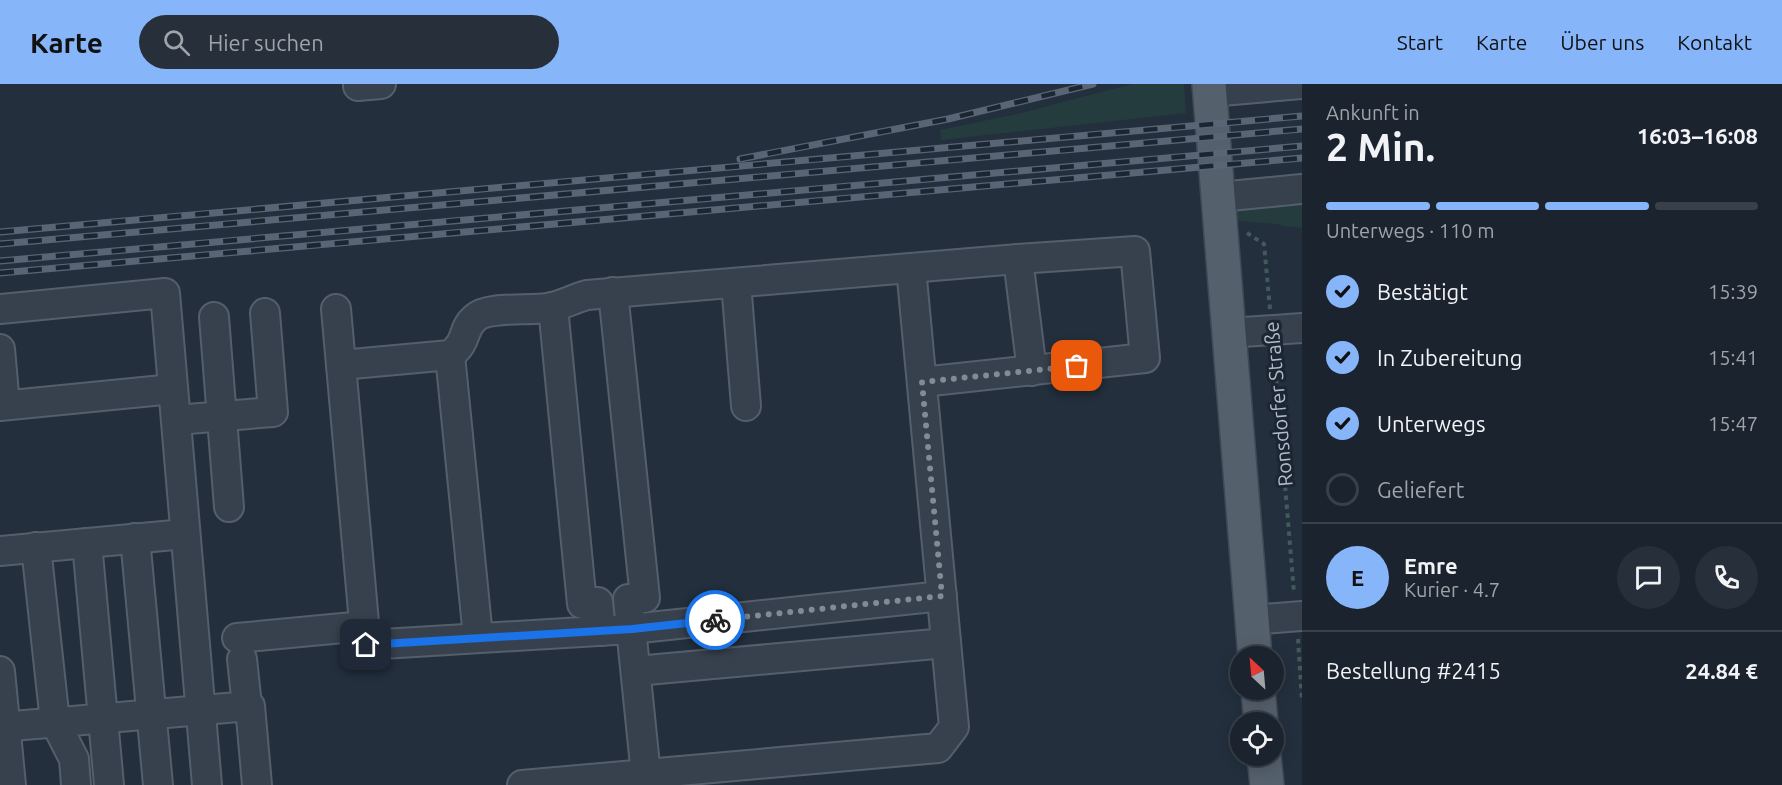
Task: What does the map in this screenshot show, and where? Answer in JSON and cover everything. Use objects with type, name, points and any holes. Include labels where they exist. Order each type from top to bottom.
[{"type":"main road","points":[[1210,88],[1254,646]]},
{"type":"main road","points":[[1265,766],[1267,785]]},
{"type":"street","points":[[358,84],[358,86],[381,84]]},
{"type":"street","points":[[1210,88],[1302,84]]},
{"type":"street","points":[[1219,197],[1302,189]]},
{"type":"street","points":[[341,365],[450,355],[462,345],[467,328],[475,317],[486,312],[553,307],[587,295],[1018,258],[1135,251],[1145,358],[922,382]]},
{"type":"street","points":[[1018,258],[1032,371]]},
{"type":"street","points":[[522,785],[647,779],[938,748],[954,727],[911,268]]},
{"type":"street","points":[[736,283],[746,406]]},
{"type":"street","points":[[612,292],[645,598],[628,599],[647,779]]},
{"type":"street","points":[[0,309],[165,293],[207,785]]},
{"type":"street","points":[[553,307],[582,604],[598,602],[601,631]]},
{"type":"street","points":[[336,309],[366,645],[632,629],[942,596]]},
{"type":"street","points":[[176,420],[273,412],[265,313]]},
{"type":"street","points":[[214,317],[229,507]]},
{"type":"street","points":[[1229,333],[1302,328]]},
{"type":"street","points":[[0,350],[3,406],[173,389]]},
{"type":"street","points":[[450,355],[478,638]]},
{"type":"street","points":[[0,551],[186,534]]},
{"type":"street","points":[[135,538],[158,785]]},
{"type":"street","points":[[87,543],[108,785]]},
{"type":"street","points":[[36,547],[55,722],[74,759],[76,785]]},
{"type":"street","points":[[1251,620],[1299,616]]},
{"type":"street","points":[[257,785],[250,706],[247,706],[240,649],[364,626]]},
{"type":"street","points":[[636,671],[946,643]]},
{"type":"street","points":[[0,671],[3,726],[11,785]]},
{"type":"street","points":[[3,726],[247,706]]},
{"type":"path","name":"Ronsdorfer Straße","points":[[1244,231],[1264,244],[1289,548],[1299,616],[1302,701]]},
{"type":"green space","points":[[1132,84],[1184,84],[1186,113],[941,140],[940,130],[1021,113]]},
{"type":"green space","points":[[1302,193],[1302,228],[1236,221],[1233,200]]},
{"type":"railway","points":[[740,159],[948,119],[1093,84]]},
{"type":"railway","points":[[0,232],[1302,116]]},
{"type":"railway","points":[[0,244],[1302,129]]},
{"type":"railway","points":[[0,261],[1302,146]]},
{"type":"railway","points":[[0,273],[1302,158]]},
{"type":"way so far","points":[[715,620],[942,596],[922,382],[1077,366]]},
{"type":"route","points":[[366,645],[632,629],[715,620]]}]
